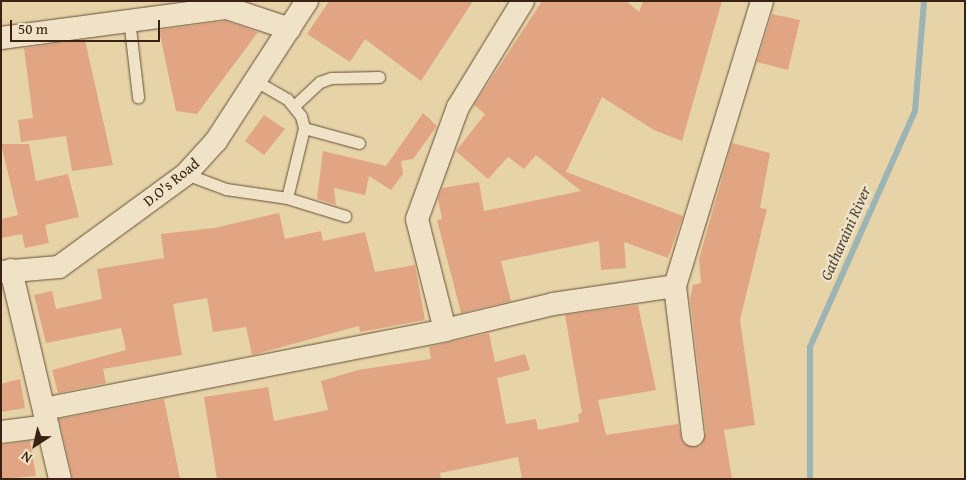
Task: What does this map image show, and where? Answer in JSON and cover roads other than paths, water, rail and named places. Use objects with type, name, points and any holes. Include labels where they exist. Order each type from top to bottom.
[{"type":"street","name":"D.O's Road","points":[[6,270],[59,267],[186,174],[216,141],[307,1]]},
{"type":"street","points":[[445,330],[417,219],[458,107],[523,1]]},
{"type":"street","points":[[693,435],[675,286],[762,1]]},
{"type":"street","points":[[1,38],[129,19],[227,8],[290,29]]},
{"type":"street","points":[[6,270],[46,418],[60,479]]},
{"type":"street","points":[[1,432],[46,418],[445,330],[553,304],[675,286]]},
{"type":"lane","points":[[129,19],[138,97]]},
{"type":"lane","points":[[295,105],[331,78],[379,77]]},
{"type":"lane","points":[[256,81],[295,105],[304,128],[287,198]]},
{"type":"lane","points":[[304,128],[359,143]]},
{"type":"lane","points":[[186,174],[226,189],[287,198],[346,216]]},
{"type":"waterway","name":"Gatharaini River","points":[[810,479],[810,347],[915,111],[924,1]]}]
